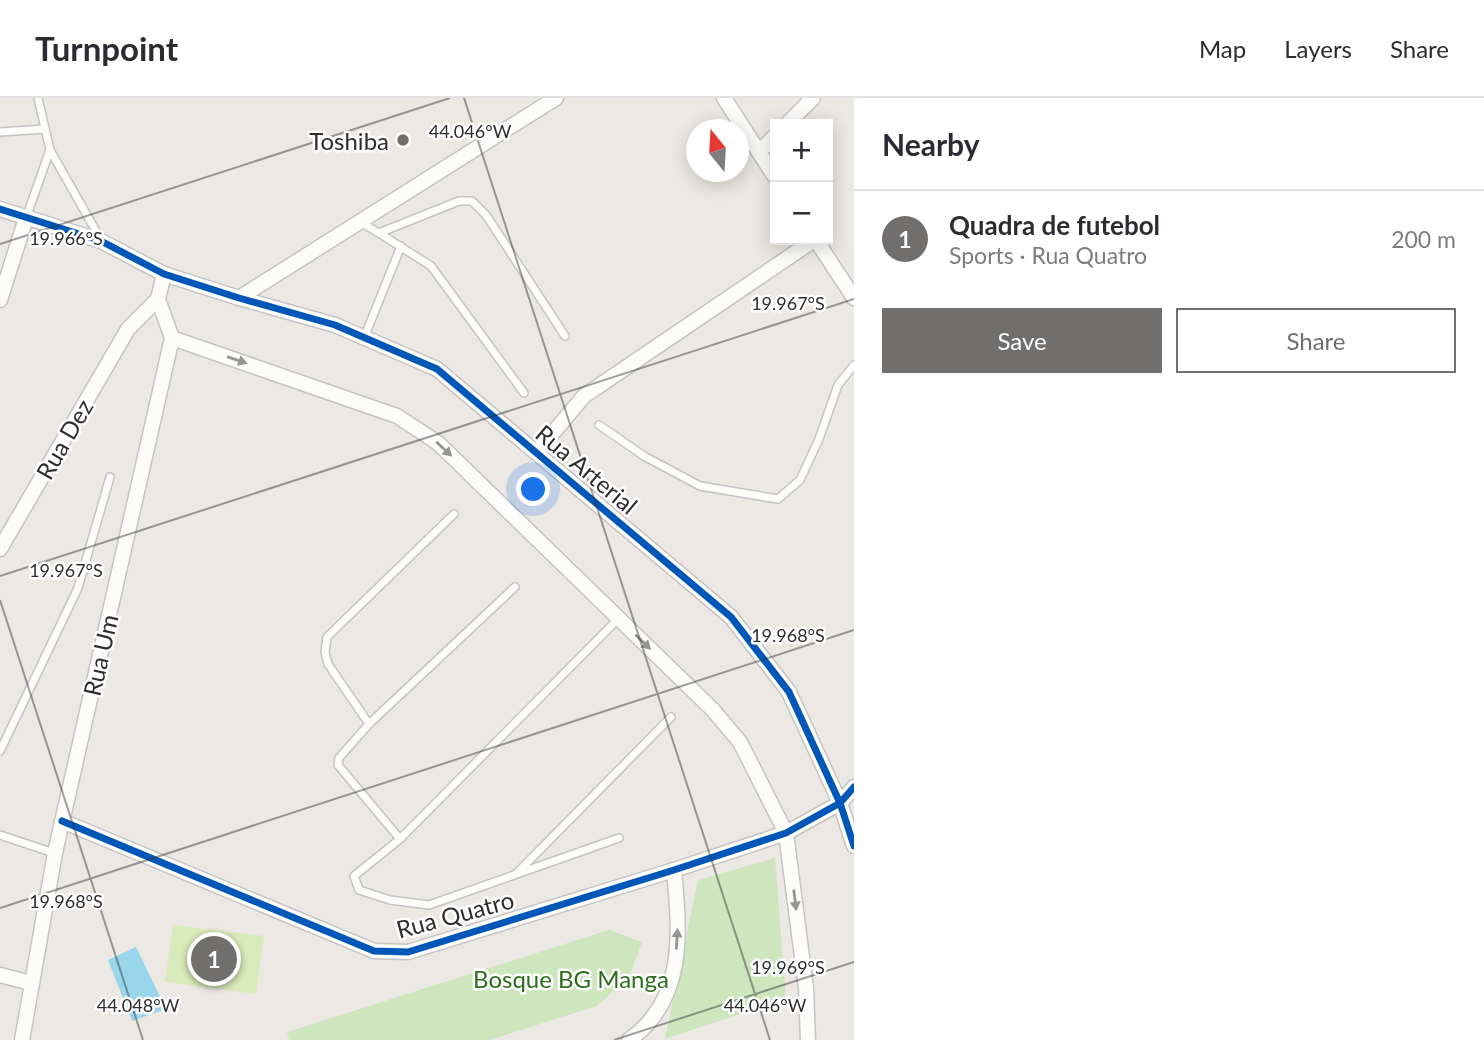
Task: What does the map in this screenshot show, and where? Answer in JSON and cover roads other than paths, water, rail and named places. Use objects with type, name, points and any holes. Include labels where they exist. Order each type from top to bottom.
[{"type":"street","points":[[239,298],[556,98]]},
{"type":"street","points":[[724,98],[770,169]]},
{"type":"street","points":[[792,119],[813,98]]},
{"type":"street","points":[[759,152],[770,141]]},
{"type":"street","name":"Rua Arterial","points":[[0,209],[102,241],[164,274],[335,325],[437,369],[731,617],[789,692],[840,803],[854,846]]},
{"type":"street","points":[[0,300],[26,219]]},
{"type":"street","points":[[537,452],[583,396],[808,245]]},
{"type":"street","points":[[818,245],[854,298]]},
{"type":"street","points":[[164,274],[158,299],[172,338],[397,416],[438,443],[712,709],[740,742],[786,833],[806,988],[808,1040]]},
{"type":"street","name":"Rua Dez","points":[[0,549],[128,328],[158,299]]},
{"type":"street","name":"Rua Um","points":[[22,1040],[55,853],[172,338]]},
{"type":"street","name":"Rua Quatro","points":[[62,821],[374,951],[408,951],[786,833],[840,803],[854,787]]},
{"type":"street","points":[[629,1040],[662,1007],[675,967],[679,922],[674,870]]},
{"type":"street","points":[[0,975],[31,983]]},
{"type":"lane","points":[[38,98],[50,150],[102,241]]},
{"type":"lane","points":[[0,132],[45,130]]},
{"type":"lane","points":[[26,219],[50,150]]},
{"type":"lane","points":[[379,233],[459,201],[472,201],[486,215],[565,336]]},
{"type":"lane","points":[[360,222],[431,266],[524,393]]},
{"type":"lane","points":[[364,338],[401,246]]},
{"type":"lane","points":[[599,425],[644,456],[700,486],[778,499],[800,480],[819,439],[838,386],[854,365]]},
{"type":"lane","points":[[0,751],[78,588],[110,477]]},
{"type":"lane","points":[[369,724],[328,664],[325,652],[327,637],[454,514]]},
{"type":"lane","points":[[400,839],[338,765],[339,758],[369,724],[515,587]]},
{"type":"lane","points":[[619,618],[400,839],[354,876],[355,883],[359,890],[390,900],[429,905],[619,838]]},
{"type":"lane","points":[[514,876],[671,717]]},
{"type":"lane","points":[[0,835],[55,853]]},
{"type":"water","points":[[136,947],[166,1009],[132,1021],[108,960]]},
{"type":"place","name":"Toshiba","points":[[403,140]]},
{"type":"place","name":"Quadra de futebol","points":[[214,959]]},
{"type":"park label","name":"Bosque BG Manga","points":[[571,978]]}]
